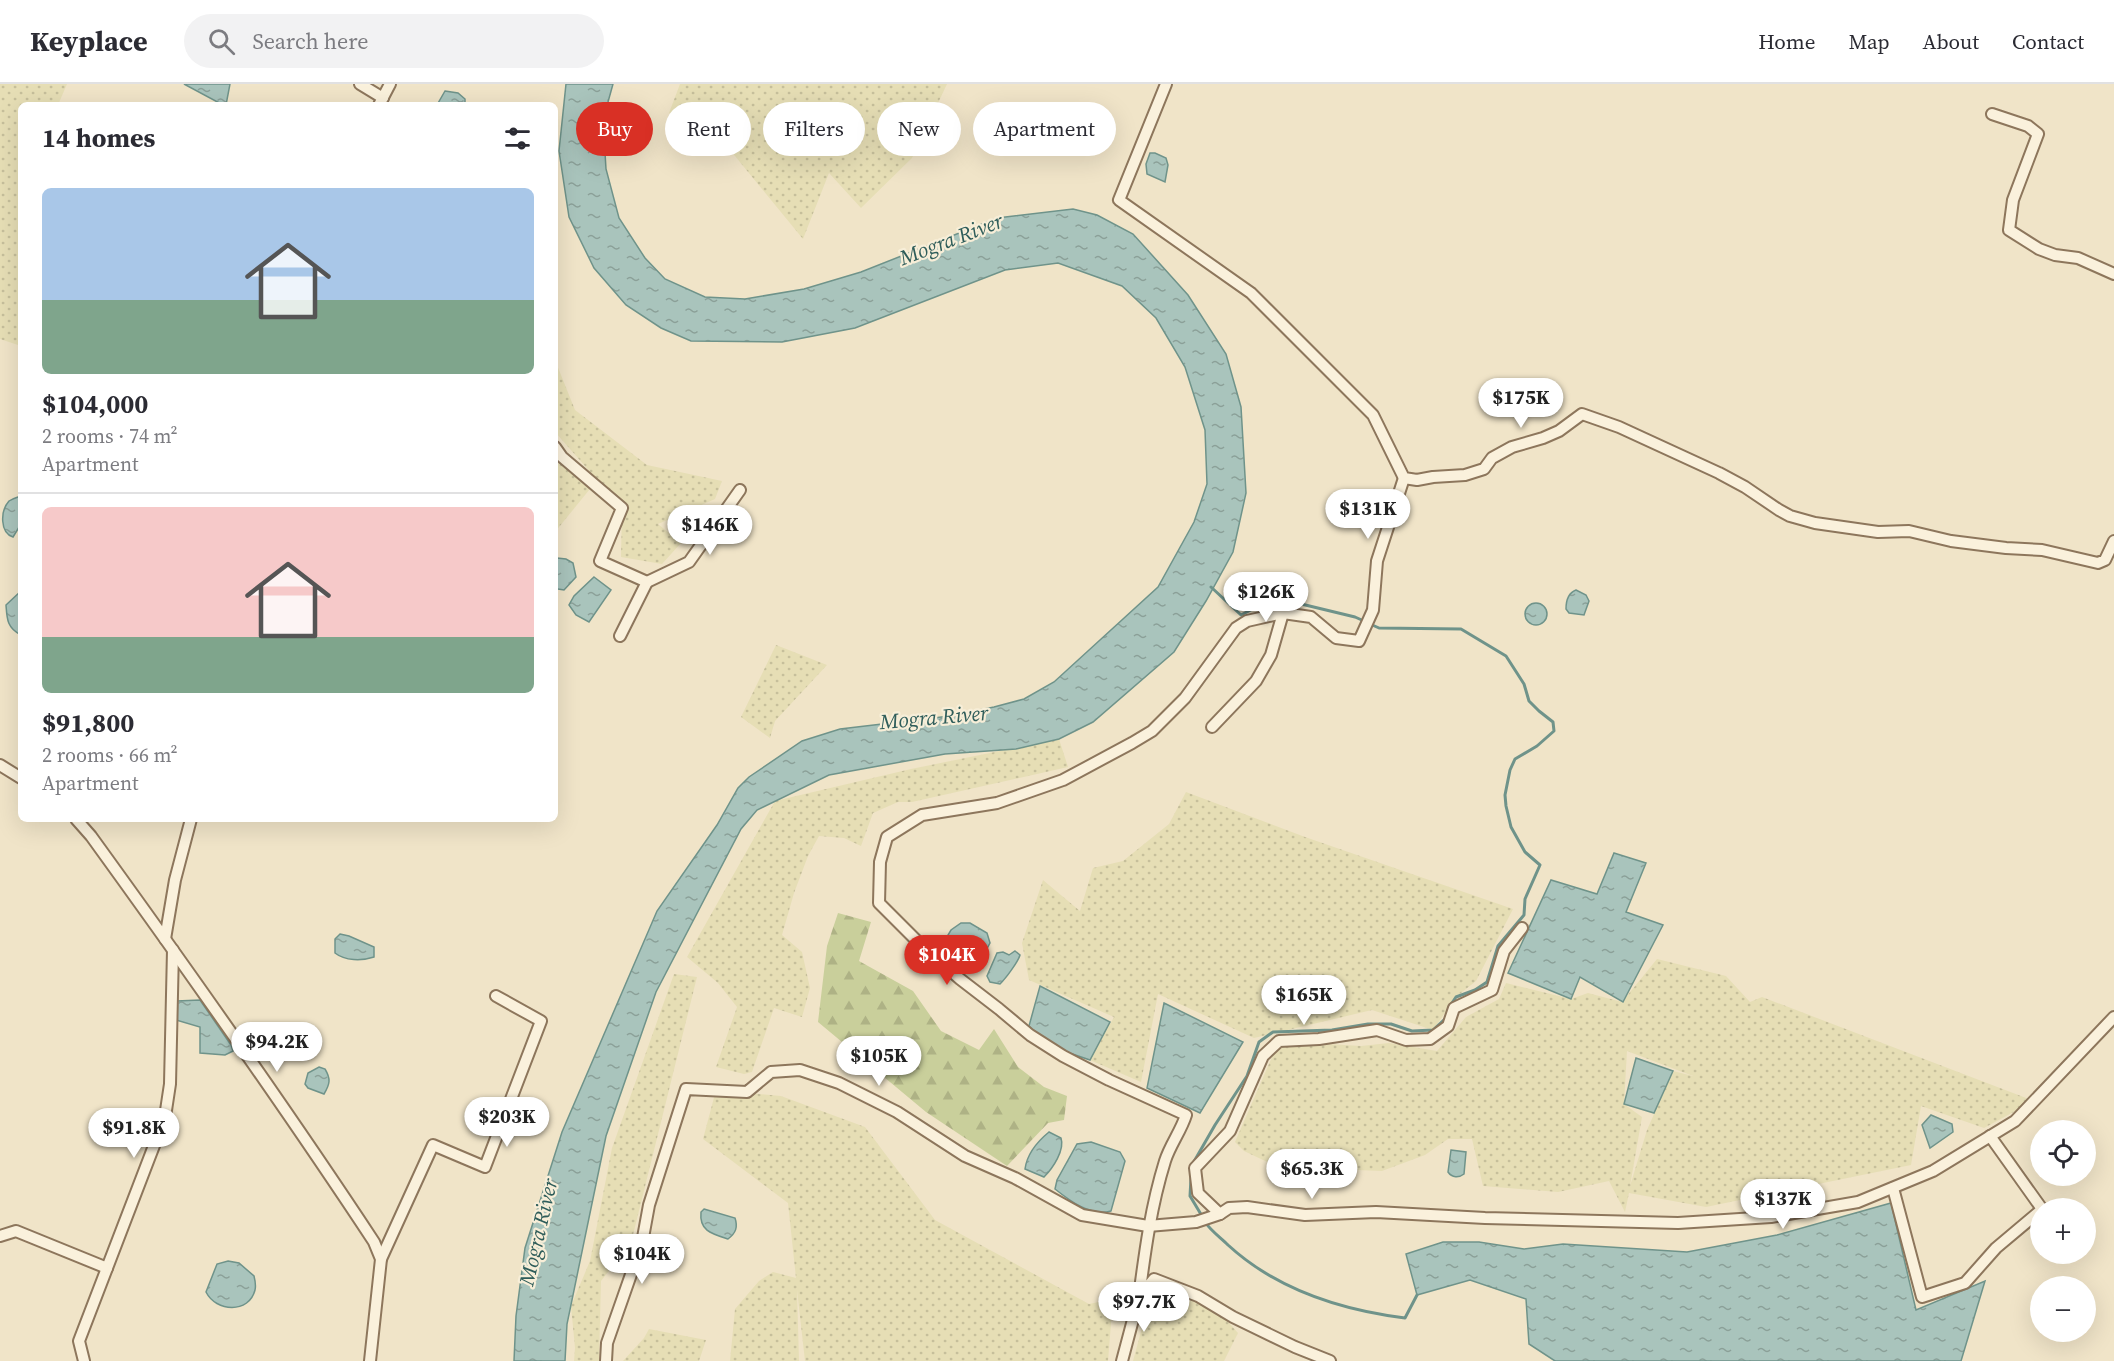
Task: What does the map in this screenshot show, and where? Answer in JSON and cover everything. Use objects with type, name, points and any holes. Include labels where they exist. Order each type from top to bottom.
[{"type":"street","points":[[360,84],[381,101],[390,84]]},
{"type":"street","points":[[1122,1361],[1138,1297],[1148,1226],[1166,1158],[1186,1115],[1063,1056],[1030,1035],[960,979],[879,903],[880,862],[887,837],[922,815],[997,804],[1063,780],[1152,731],[1185,698],[1236,628],[1246,621],[1283,614],[1311,617],[1336,638],[1359,640],[1372,610],[1377,561],[1404,478],[1373,415],[1251,293],[1119,200],[1166,84]]},
{"type":"street","points":[[1992,114],[2028,126],[2038,134],[2013,200],[2009,230],[2039,249],[2055,255],[2078,258],[2114,274]]},
{"type":"street","points":[[1404,478],[1417,480],[1465,475],[1484,469],[1492,458],[1512,447],[1559,431],[1582,414],[1619,427],[1719,473],[1790,516],[1815,523],[1878,532],[1909,531],[1952,541],[2042,550],[2098,563],[2105,560],[2114,541]]},
{"type":"street","points":[[558,451],[622,508],[600,561],[647,582]]},
{"type":"street","points":[[620,636],[647,582],[689,562],[740,490]]},
{"type":"street","points":[[1212,727],[1256,681],[1271,655],[1283,614]]},
{"type":"street","points":[[0,765],[18,776]]},
{"type":"street","points":[[78,822],[173,950],[282,1105],[374,1242],[381,1259]]},
{"type":"street","points":[[165,939],[175,880],[190,822]]},
{"type":"street","points":[[1220,1214],[1198,1193],[1195,1168],[1230,1131],[1263,1056],[1280,1041],[1319,1040],[1377,1030],[1406,1040],[1430,1039],[1448,1026],[1454,1008],[1492,990],[1504,951],[1522,928]]},
{"type":"street","points":[[84,1361],[79,1341],[165,1117],[170,1084],[173,950]]},
{"type":"street","points":[[370,1361],[381,1259],[433,1146],[485,1167],[540,1021],[496,996]]},
{"type":"street","points":[[606,1361],[606,1343],[642,1243],[649,1205],[686,1089],[747,1092],[771,1072],[800,1070],[839,1083],[897,1112],[965,1156],[1015,1178],[1082,1215],[1148,1226],[1196,1221],[1220,1214],[1230,1208],[1247,1207],[1305,1215],[1376,1212],[1485,1218],[1678,1223],[1771,1217],[1858,1202],[1933,1171],[2015,1121],[2114,1017]]},
{"type":"street","points":[[1989,1136],[2033,1198]]},
{"type":"street","points":[[1893,1188],[1922,1298],[1965,1283],[1996,1248],[2030,1219]]},
{"type":"street","points":[[0,1236],[16,1231],[107,1268]]},
{"type":"street","points":[[1138,1297],[1154,1279],[1198,1296],[1233,1317],[1330,1361]]},
{"type":"shaded area","points":[[0,84],[67,84],[59,102],[18,102],[18,345],[0,339]]},
{"type":"shaded area","points":[[680,84],[947,84],[938,102],[877,102],[877,156],[913,156],[912,158],[861,208],[829,173],[803,239],[735,156],[751,156],[751,102],[673,102]]},
{"type":"shaded area","points":[[558,368],[575,410],[647,465],[722,481],[715,499],[658,524],[681,543],[662,564],[621,557],[622,508],[558,435]]},
{"type":"shaded area","points":[[558,458],[594,484],[558,528]]},
{"type":"shaded area","points":[[776,645],[827,665],[775,721],[770,738],[741,717]]},
{"type":"shaded area","points":[[1059,739],[1068,767],[912,802],[898,802],[873,813],[861,846],[844,838],[819,836],[808,856],[794,893],[782,935],[802,952],[810,988],[802,1017],[774,1008],[752,1072],[744,1074],[716,1067],[737,1007],[718,983],[687,957],[775,801],[911,769]]},
{"type":"shaded area","points":[[1186,792],[1305,837],[1513,909],[1476,981],[1456,997],[1433,1030],[1372,1010],[1254,1038],[1158,994],[1141,1082],[1090,1060],[1114,1017],[1029,980],[1022,943],[1043,880],[1080,911],[1093,868],[1123,861],[1169,824]]},
{"type":"shaded area","points":[[1657,959],[1726,976],[1750,1002],[1762,997],[2034,1101],[1984,1128],[1921,1106],[1911,1165],[1706,1207],[1629,1193],[1625,1212],[1609,1181],[1558,1192],[1483,1186],[1472,1139],[1448,1139],[1425,1155],[1382,1171],[1331,1169],[1297,1176],[1244,1151],[1235,1142],[1279,1041],[1361,1046],[1389,1043],[1437,1051],[1466,1017],[1499,999],[1506,983],[1571,999],[1588,993],[1622,1002]],"holes":[[[1627,1051],[1693,1076],[1673,1071],[1647,1130],[1630,1186],[1642,1117],[1624,1104]]]},
{"type":"shaded area","points":[[674,974],[697,977],[631,1243],[601,1281],[599,1361],[574,1361],[571,1306],[590,1261],[612,1148]]},
{"type":"shaded area","points":[[716,1090],[781,1096],[865,1127],[935,1220],[1089,1304],[1113,1299],[1108,1361],[805,1361],[797,1290],[799,1361],[730,1361],[735,1309],[759,1281],[773,1272],[796,1278],[788,1203],[703,1139]]},
{"type":"shaded area","points":[[1151,1295],[1212,1304],[1238,1333],[1224,1361],[1133,1361]]},
{"type":"shaded area","points":[[649,1329],[706,1340],[699,1361],[623,1361]]},
{"type":"green space","points":[[838,913],[871,922],[859,961],[913,991],[941,1031],[979,1050],[994,1029],[1018,1067],[1044,1087],[1067,1096],[1064,1120],[1048,1123],[1007,1166],[926,1112],[818,1022],[827,946]]},
{"type":"water","points":[[184,84],[230,84],[227,102],[217,102]]},
{"type":"water","name":"Mogra River","points":[[566,84],[613,84],[608,102],[576,102],[576,156],[605,156],[606,169],[619,218],[645,258],[665,279],[705,297],[745,299],[804,289],[861,272],[997,218],[1073,209],[1097,215],[1133,234],[1188,295],[1226,354],[1241,407],[1246,493],[1233,552],[1174,652],[1093,722],[1059,739],[1016,749],[945,754],[829,775],[757,810],[741,829],[656,992],[606,1136],[567,1324],[565,1361],[514,1361],[516,1316],[525,1248],[562,1132],[657,911],[717,825],[738,788],[749,777],[802,741],[840,729],[950,716],[994,707],[1024,699],[1054,682],[1158,587],[1194,522],[1207,484],[1205,430],[1185,367],[1156,318],[1122,286],[1058,263],[1005,270],[855,328],[782,342],[691,341],[661,328],[626,305],[594,268],[569,217],[559,151]]},
{"type":"water","points":[[445,91],[458,93],[465,99],[465,102],[439,102]]},
{"type":"water","points":[[1150,153],[1166,158],[1168,165],[1165,182],[1147,174],[1146,164]]},
{"type":"water","points":[[18,497],[18,529],[13,537],[6,531],[3,521],[4,510],[9,501]]},
{"type":"water","points":[[558,558],[573,563],[576,577],[564,590],[558,589]]},
{"type":"water","points":[[594,577],[611,590],[589,622],[576,615],[569,605],[574,596]]},
{"type":"water","points":[[1576,590],[1586,595],[1589,601],[1584,615],[1569,613],[1566,609],[1568,598]]},
{"type":"water","points":[[18,594],[18,633],[10,626],[7,619],[6,605]]},
{"type":"water","points":[[1532,603],[1540,603],[1547,610],[1547,618],[1540,625],[1532,625],[1525,618],[1525,610]]},
{"type":"water","points":[[1614,853],[1646,863],[1626,912],[1663,925],[1623,1002],[1580,977],[1571,999],[1508,973],[1551,880],[1597,894]]},
{"type":"water","points":[[961,923],[970,923],[987,933],[990,943],[982,958],[977,962],[948,948],[945,940],[951,930]]},
{"type":"water","points":[[340,934],[374,947],[374,957],[354,960],[335,953],[335,939]]},
{"type":"water","points":[[1015,951],[1020,955],[1005,978],[1000,984],[990,982],[987,976],[997,953],[1003,952],[1009,955]]},
{"type":"water","points":[[1040,986],[1110,1022],[1090,1060],[1046,1045],[1029,1026]]},
{"type":"water","points":[[200,1000],[233,1051],[225,1055],[200,1053],[200,1027],[176,1020],[177,1001]]},
{"type":"water","points":[[1164,1003],[1243,1042],[1200,1113],[1147,1088]]},
{"type":"water","points":[[1636,1058],[1673,1071],[1654,1113],[1624,1104]]},
{"type":"water","points":[[319,1067],[325,1069],[329,1079],[324,1094],[308,1088],[305,1084],[308,1073]]},
{"type":"water","points":[[1931,1115],[1952,1124],[1953,1132],[1930,1148],[1922,1125]]},
{"type":"water","points":[[1049,1132],[1061,1138],[1062,1143],[1060,1153],[1044,1177],[1025,1169],[1034,1148]]},
{"type":"water","points":[[1091,1142],[1120,1152],[1125,1161],[1111,1211],[1088,1210],[1055,1189],[1057,1180],[1077,1144]]},
{"type":"water","points":[[1451,1150],[1466,1152],[1464,1174],[1460,1176],[1456,1177],[1448,1172]]},
{"type":"water","points":[[1891,1203],[1916,1310],[1985,1281],[1961,1361],[1555,1361],[1529,1344],[1526,1299],[1470,1280],[1417,1295],[1406,1254],[1443,1242],[1479,1242],[1524,1249],[1563,1244],[1687,1252],[1777,1235]]},
{"type":"water","points":[[704,1209],[735,1218],[736,1230],[731,1237],[728,1239],[704,1228],[701,1212]]},
{"type":"water","points":[[228,1261],[239,1263],[254,1276],[255,1283],[252,1298],[232,1308],[217,1304],[206,1292],[217,1264]]},
{"type":"waterway","points":[[1211,587],[1241,615],[1270,600],[1293,602],[1364,621]]},
{"type":"waterway","points":[[1370,624],[1379,628],[1461,629],[1506,656],[1524,684],[1529,701],[1553,722],[1554,731],[1537,746],[1515,759],[1510,770],[1505,795],[1511,827],[1525,852],[1540,865],[1525,899],[1524,915],[1498,946],[1487,982],[1475,990],[1456,997],[1450,1006]]},
{"type":"waterway","points":[[1192,1165],[1247,1076],[1259,1042],[1273,1032],[1332,1030],[1368,1024],[1391,1024],[1412,1031],[1433,1030],[1446,1018]]},
{"type":"waterway","points":[[1191,1178],[1190,1196],[1202,1216]]},
{"type":"waterway","points":[[1205,1222],[1228,1245],[1267,1274],[1310,1295],[1357,1309],[1405,1318],[1417,1295]]}]
